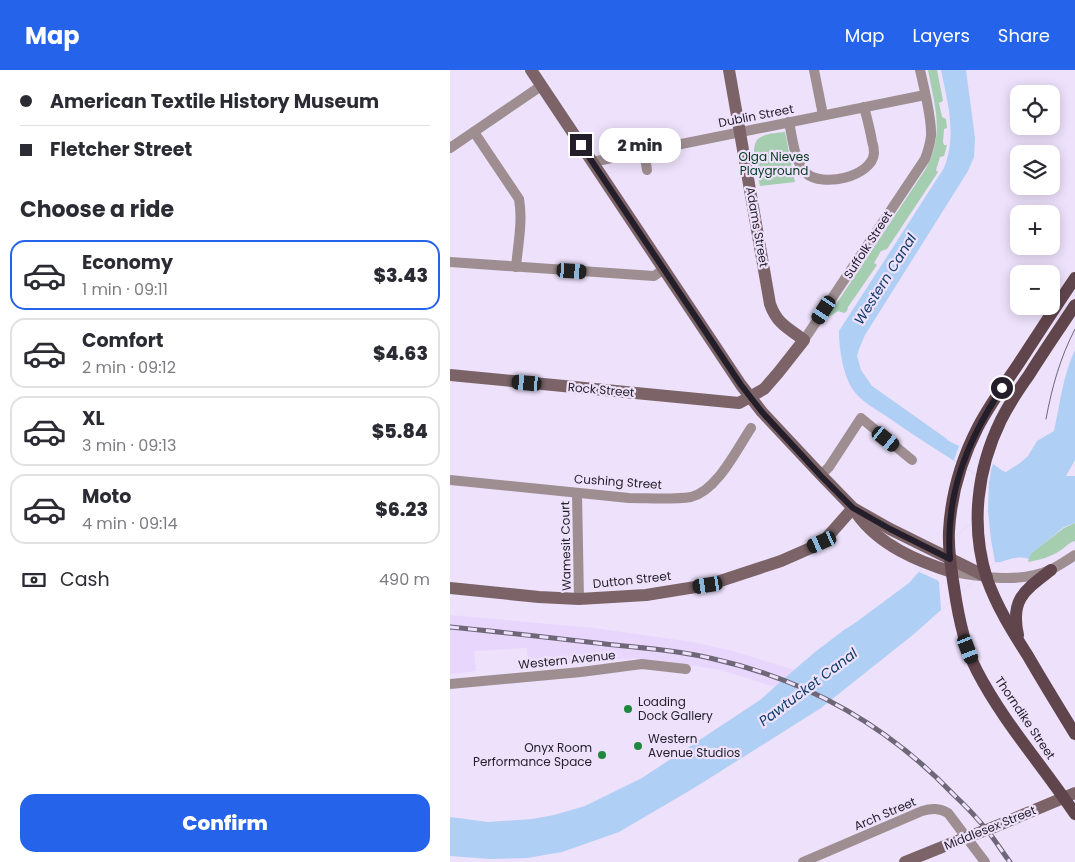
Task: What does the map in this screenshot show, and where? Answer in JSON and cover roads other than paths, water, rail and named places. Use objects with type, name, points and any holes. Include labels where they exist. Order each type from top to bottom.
[{"type":"main road","points":[[951,566],[949,523],[962,465],[967,452],[978,427],[991,405],[1075,278]]},
{"type":"main road","points":[[1075,305],[1005,412],[989,447],[979,489],[978,519],[983,575],[1002,614],[1075,734]]},
{"type":"main road","name":"Thorndike Street","points":[[951,566],[964,633],[976,669],[1001,712],[1025,746],[1070,796],[1075,814]]},
{"type":"main road","points":[[1021,645],[1016,624],[1018,603],[1022,594],[1051,570]]},
{"type":"street","points":[[531,70],[741,385],[762,412],[880,538],[927,563],[951,566],[983,575],[1005,578],[1039,574],[1051,570],[1075,555]]},
{"type":"street","name":"Adams Street","points":[[729,70],[770,304],[780,322],[804,340]]},
{"type":"street","points":[[814,70],[822,115]]},
{"type":"street","name":"Suffolk Street","points":[[751,397],[764,389],[804,340],[925,158],[931,133],[920,70]]},
{"type":"street","points":[[450,148],[541,86]]},
{"type":"street","name":"Dublin Street","points":[[592,162],[925,94]]},
{"type":"street","points":[[789,122],[798,160],[802,170],[807,175],[821,180],[854,176],[869,165],[874,153],[870,124],[864,107]]},
{"type":"street","points":[[474,132],[519,199],[521,219],[516,267]]},
{"type":"street","points":[[644,151],[647,170]]},
{"type":"street","points":[[450,262],[654,276],[664,269]]},
{"type":"street","name":"Rock Street","points":[[450,375],[739,403],[751,397]]},
{"type":"street","points":[[821,476],[861,418],[912,460]]},
{"type":"street","name":"Cushing Street","points":[[450,480],[629,498],[692,496],[705,491],[719,478],[751,428]]},
{"type":"street","name":"Wamesit Court","points":[[577,493],[579,599]]},
{"type":"street","points":[[853,508],[937,552],[951,566]]},
{"type":"street","name":"Dutton Street","points":[[450,588],[579,599],[646,595],[708,585],[781,561],[822,542],[853,508]]},
{"type":"street","name":"Western Avenue","points":[[450,684],[642,664],[686,669]]},
{"type":"street","name":"Middlesex Street","points":[[905,862],[1070,796]]},
{"type":"street","name":"Arch Street","points":[[803,862],[933,808],[948,813],[985,862]]},
{"type":"water","points":[[941,70],[966,70],[975,138],[974,157],[968,171],[865,335],[857,356],[861,370],[872,386],[947,440],[959,446],[991,470],[993,464],[1006,472],[1028,456],[1037,441],[1054,431],[1065,379],[1075,350],[1075,460],[1066,476],[1075,476],[1075,523],[1064,527],[1031,554],[1029,559],[1015,558],[995,562],[914,634],[821,708],[694,788],[619,832],[562,852],[527,858],[491,859],[450,856],[450,817],[488,822],[532,819],[554,815],[585,806],[642,778],[760,700],[815,652],[909,583],[940,548],[988,511],[989,483],[873,408],[856,394],[842,362],[840,346],[839,331],[944,168],[948,156],[951,131]]},
{"type":"tram line","points":[[1046,419],[1057,373],[1075,329]]},
{"type":"railway","points":[[450,627],[687,653],[748,668],[781,679],[844,709],[874,727],[902,748],[929,770],[968,809],[990,834],[1010,862]]},
{"type":"place","name":"Loading Dock Gallery","points":[[628,709]]},
{"type":"place","name":"Western Avenue Studios","points":[[638,746]]},
{"type":"place","name":"Onyx Room Performance Space","points":[[602,755]]},
{"type":"park label","name":"Olga Nieves Playground","points":[[774,164]]},
{"type":"water label","name":"Western Canal","points":[[885,279]]},
{"type":"water label","name":"Pawtucket Canal","points":[[808,687]]}]
